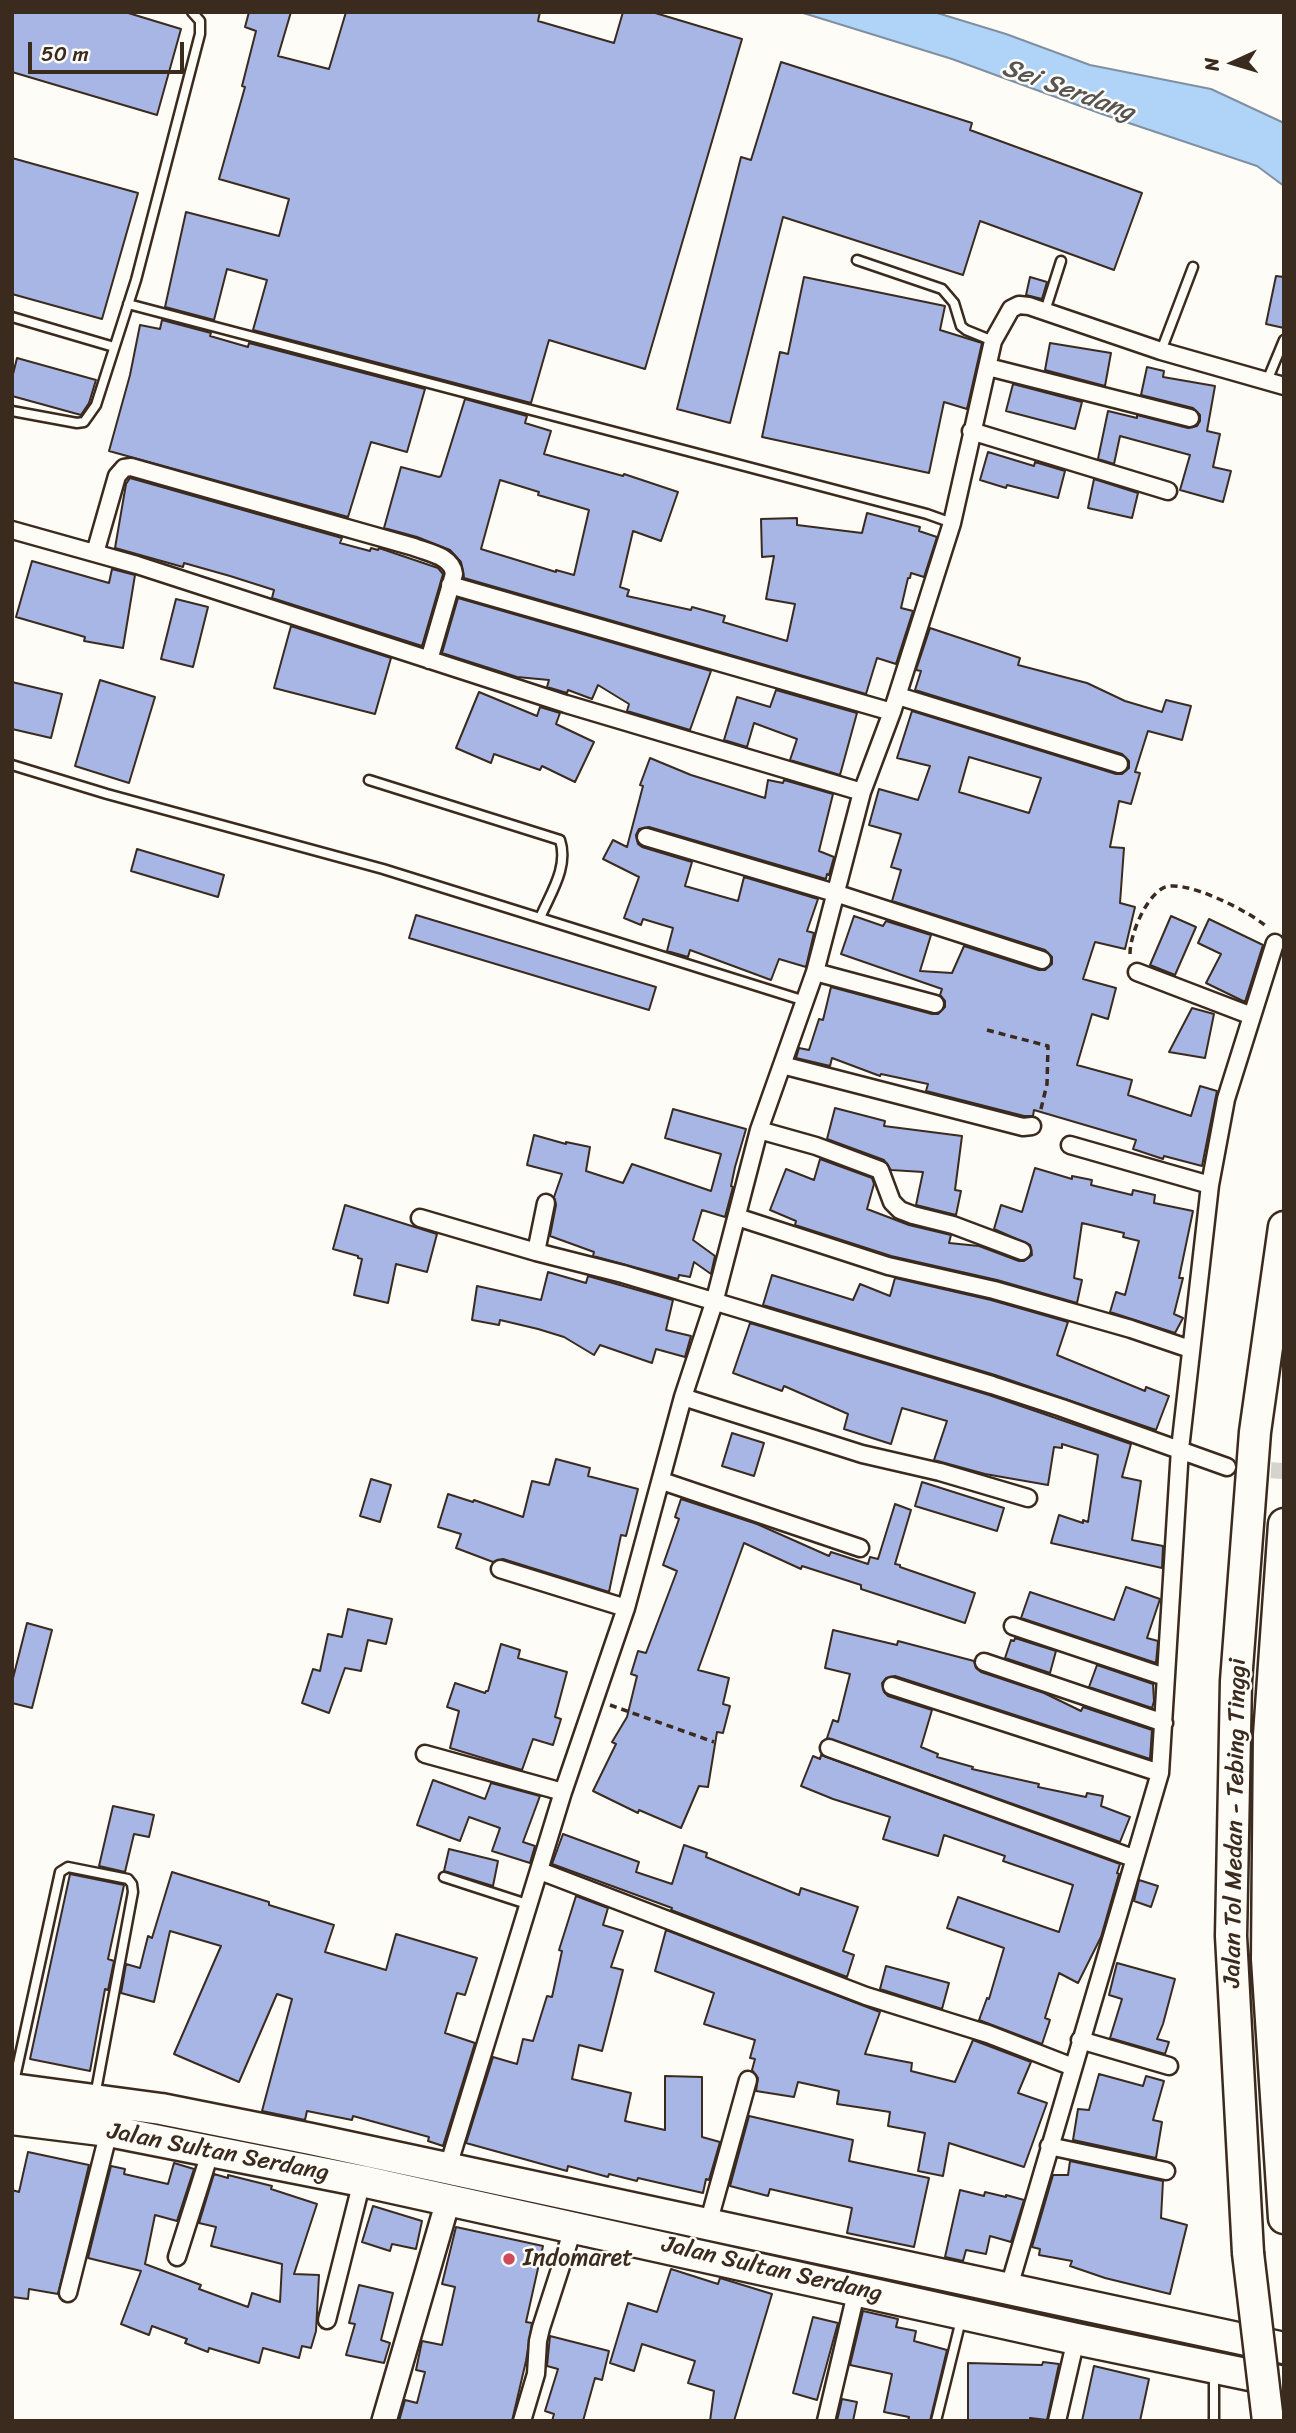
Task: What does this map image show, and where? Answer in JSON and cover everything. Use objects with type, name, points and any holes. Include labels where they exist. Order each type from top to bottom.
[{"type":"highway","name":"Jalan Tol Medan - Tebing Tinggi","points":[[1268,2421],[1248,2253],[1231,1936],[1236,1681],[1255,1432],[1284,1227]]},
{"type":"highway","name":"Jalan Tol Medan - Tebing Tinggi","points":[[1284,1524],[1269,1735],[1267,1959],[1284,2218]]},
{"type":"highway","name":"Jalan Sultan Serdang","points":[[13,2089],[161,2109],[311,2139],[1284,2348]]},
{"type":"highway","name":"Jalan Sultan Serdang","points":[[12,2119],[109,2132],[362,2180],[1076,2339],[1284,2382]]},
{"type":"street","points":[[447,2170],[563,1793],[626,1608],[683,1397],[714,1303],[759,1130],[815,972],[862,792],[895,704],[952,523],[993,341],[1011,309],[1019,305],[1045,311],[1161,351],[1284,386]]},
{"type":"street","points":[[988,367],[1190,418]]},
{"type":"street","points":[[971,431],[1168,491]]},
{"type":"street","points":[[95,553],[117,476],[124,468],[131,467],[414,547],[448,560],[454,573],[429,660]]},
{"type":"street","points":[[12,530],[95,553],[566,704],[862,792]]},
{"type":"street","points":[[450,585],[1119,764]]},
{"type":"street","points":[[646,837],[835,893],[1042,960]]},
{"type":"street","points":[[1009,2287],[1160,1773],[1180,1449],[1210,1185],[1226,1099],[1275,943]]},
{"type":"street","points":[[815,972],[935,1004]]},
{"type":"street","points":[[1137,972],[1252,1016]]},
{"type":"street","points":[[782,1065],[1023,1127],[1032,1126]]},
{"type":"street","points":[[759,1130],[816,1146],[880,1170],[892,1202],[900,1210],[953,1225],[1022,1251]]},
{"type":"street","points":[[1070,1145],[1210,1185]]},
{"type":"street","points":[[536,1252],[546,1203]]},
{"type":"street","points":[[737,1217],[888,1266],[994,1290],[1131,1329],[1190,1349]]},
{"type":"street","points":[[420,1218],[623,1274],[992,1385],[1227,1467]]},
{"type":"street","points":[[683,1397],[862,1454],[940,1472],[1028,1498]]},
{"type":"street","points":[[662,1481],[860,1548]]},
{"type":"street","points":[[500,1569],[626,1608]]},
{"type":"street","points":[[1013,1626],[1165,1678]]},
{"type":"street","points":[[984,1662],[1164,1723]]},
{"type":"street","points":[[892,1686],[1160,1773]]},
{"type":"street","points":[[828,1748],[1133,1858]]},
{"type":"street","points":[[425,1754],[563,1793]]},
{"type":"street","points":[[540,1871],[814,1977],[999,2038],[1073,2067]]},
{"type":"street","points":[[1080,2040],[1169,2066]]},
{"type":"street","points":[[708,2224],[748,2080]]},
{"type":"street","points":[[68,2293],[109,2132]]},
{"type":"street","points":[[1049,2146],[1166,2172]]},
{"type":"street","points":[[177,2257],[211,2150]]},
{"type":"street","points":[[327,2320],[362,2180]]},
{"type":"street","points":[[384,2421],[448,2201]]},
{"type":"street","points":[[522,2421],[536,2374],[541,2328],[574,2226]]},
{"type":"street","points":[[827,2421],[857,2289]]},
{"type":"street","points":[[1057,2421],[1076,2339]]},
{"type":"lane","points":[[12,411],[77,423],[84,422],[96,405],[128,304],[200,34],[201,20],[192,12]]},
{"type":"lane","points":[[857,260],[942,289],[954,303],[961,326],[993,341]]},
{"type":"lane","points":[[1045,311],[1061,261]]},
{"type":"lane","points":[[1161,351],[1194,267]]},
{"type":"lane","points":[[128,304],[927,514],[952,523]]},
{"type":"lane","points":[[12,317],[114,347]]},
{"type":"lane","points":[[1267,381],[1284,340]]},
{"type":"lane","points":[[12,765],[107,794],[383,869],[805,1001]]},
{"type":"lane","points":[[369,780],[561,840],[564,850],[563,863],[540,918]]},
{"type":"lane","points":[[13,2089],[60,1872],[64,1867],[68,1867],[128,1879],[133,1892],[94,2099]]},
{"type":"lane","points":[[444,1877],[530,1905]]},
{"type":"lane","points":[[936,2421],[963,2314]]},
{"type":"lane","points":[[1214,2367],[1214,2421]]},
{"type":"path","points":[[1137,972],[1130,958],[1133,931],[1152,898],[1169,886],[1191,889],[1248,914],[1265,925],[1275,943]]},
{"type":"path","points":[[987,1030],[1048,1046],[1047,1084],[1040,1112],[1032,1126]]},
{"type":"path","points":[[594,1700],[714,1742]]},
{"type":"water","name":"Sei Serdang","points":[[800,12],[934,12],[1006,34],[1090,65],[1211,89],[1284,123],[1284,186],[1257,166],[1102,114],[952,59]]},
{"type":"building","points":[[12,12],[125,12],[181,29],[157,115],[12,72]]},
{"type":"building","points":[[249,12],[291,12],[278,56],[329,69],[346,12],[540,12],[538,21],[614,43],[623,12],[652,12],[742,39],[645,369],[549,340],[531,403],[253,330],[267,280],[227,269],[214,320],[165,307],[186,212],[279,236],[289,199],[219,179],[245,87],[242,86],[256,31],[245,27]]},
{"type":"building","points":[[781,62],[972,123],[970,130],[1142,193],[1114,270],[980,221],[963,275],[783,217],[730,423],[677,409],[741,157],[751,160]]},
{"type":"building","points":[[12,158],[138,193],[102,319],[12,294]]},
{"type":"building","points":[[1276,276],[1284,277],[1284,328],[1266,324]]},
{"type":"building","points":[[804,277],[945,306],[940,330],[982,343],[967,409],[944,402],[929,473],[762,437],[780,352],[788,354]]},
{"type":"building","points":[[1030,277],[1047,282],[1042,299],[1026,295]]},
{"type":"building","points":[[162,320],[211,333],[210,336],[248,347],[249,343],[425,389],[407,452],[371,442],[348,517],[109,451],[130,375],[140,325],[160,329]]},
{"type":"building","points":[[1050,343],[1111,353],[1105,386],[1045,370]]},
{"type":"building","points":[[17,358],[96,380],[89,403],[81,415],[12,396],[12,378]]},
{"type":"building","points":[[1147,367],[1164,371],[1163,377],[1215,386],[1207,431],[1220,434],[1213,467],[1231,471],[1223,502],[1180,490],[1190,455],[1120,436],[1114,464],[1098,459],[1108,411],[1137,418],[1137,415],[1188,428],[1197,426],[1200,421],[1200,415],[1193,408],[1141,395]]},
{"type":"building","points":[[1013,384],[1082,402],[1075,429],[1006,411]]},
{"type":"building","points":[[465,399],[527,416],[525,423],[551,431],[544,454],[623,476],[624,474],[678,492],[661,541],[633,531],[620,587],[629,590],[627,596],[691,610],[692,607],[725,616],[723,622],[787,641],[795,604],[766,599],[774,556],[762,557],[761,519],[797,518],[797,525],[862,533],[867,513],[920,527],[919,531],[937,537],[924,577],[911,573],[908,578],[901,608],[913,611],[896,664],[877,658],[866,694],[464,578],[461,562],[450,550],[384,528],[401,467],[441,476]],"holes":[[[500,480],[539,492],[538,495],[589,510],[574,575],[481,549]]]},
{"type":"building","points":[[988,452],[1034,466],[1035,462],[1065,471],[1058,498],[980,480]]},
{"type":"building","points":[[130,478],[342,538],[340,543],[370,551],[371,548],[379,548],[438,568],[443,574],[422,646],[272,598],[274,590],[184,563],[183,567],[115,548],[126,484]]},
{"type":"building","points":[[1094,479],[1138,493],[1132,518],[1088,508]]},
{"type":"building","points":[[32,561],[109,583],[112,569],[135,575],[123,648],[84,641],[85,637],[16,617]]},
{"type":"building","points":[[458,598],[711,671],[690,730],[627,711],[629,704],[598,685],[592,699],[568,690],[567,693],[547,687],[549,680],[517,677],[442,653]]},
{"type":"building","points":[[176,599],[208,607],[193,667],[161,659]]},
{"type":"building","points":[[291,626],[391,658],[375,714],[274,688]]},
{"type":"building","points":[[930,628],[1020,658],[1018,665],[1087,683],[1125,701],[1162,712],[1166,700],[1191,706],[1182,740],[1148,731],[1135,772],[1140,773],[1131,804],[1119,801],[1110,847],[1124,848],[1120,903],[1135,907],[1125,949],[1095,942],[1083,979],[1116,988],[1108,1019],[1092,1014],[1077,1065],[1132,1080],[1128,1095],[1191,1116],[1200,1086],[1217,1091],[1202,1166],[1164,1156],[1163,1159],[1133,1149],[1136,1140],[1034,1110],[1033,1116],[1024,1116],[926,1091],[928,1084],[881,1074],[880,1076],[832,1058],[830,1066],[796,1058],[799,1048],[809,1050],[819,1019],[823,1020],[831,987],[932,1014],[938,1014],[945,1007],[945,1001],[940,995],[942,989],[841,954],[854,916],[883,926],[886,921],[931,935],[920,971],[952,973],[964,946],[1039,970],[1045,970],[1052,964],[1052,957],[1045,950],[892,901],[901,870],[891,867],[901,834],[869,825],[879,789],[918,800],[930,766],[897,758],[912,711],[1116,774],[1122,774],[1129,768],[1129,761],[1122,754],[915,690],[921,671],[916,670]],"holes":[[[969,757],[1041,778],[1029,813],[959,792]]]},
{"type":"building","points":[[100,680],[155,697],[129,783],[75,766]]},
{"type":"building","points":[[12,682],[62,694],[51,738],[12,729]]},
{"type":"building","points":[[776,690],[857,713],[840,775],[790,760],[797,739],[754,723],[747,747],[724,740],[737,697],[770,707]]},
{"type":"building","points":[[479,692],[537,716],[540,707],[560,713],[556,724],[594,742],[575,782],[542,766],[540,770],[494,754],[491,763],[456,748]]},
{"type":"building","points":[[650,758],[691,775],[765,798],[768,780],[783,783],[784,780],[833,794],[819,851],[834,857],[826,879],[649,827],[639,829],[636,835],[638,844],[642,847],[692,862],[685,886],[738,901],[744,877],[818,899],[807,931],[814,933],[806,967],[779,959],[771,980],[690,950],[688,957],[667,951],[673,928],[643,919],[641,925],[624,918],[639,877],[603,859],[613,840],[627,847],[643,786],[640,785]]},
{"type":"building","points":[[137,849],[224,875],[218,897],[131,871]]},
{"type":"building","points":[[416,915],[656,987],[649,1010],[409,938]]},
{"type":"building","points":[[1171,916],[1196,927],[1175,975],[1150,965]]},
{"type":"building","points":[[1209,919],[1263,945],[1245,1002],[1206,983],[1221,954],[1198,943]]},
{"type":"building","points":[[1192,1008],[1214,1014],[1205,1058],[1169,1052]]},
{"type":"building","points":[[835,1108],[885,1121],[884,1126],[962,1136],[955,1190],[961,1191],[956,1215],[916,1205],[923,1172],[891,1170],[884,1160],[827,1139]]},
{"type":"building","points":[[673,1109],[746,1129],[725,1217],[702,1210],[693,1240],[715,1256],[711,1274],[694,1262],[690,1277],[679,1275],[678,1279],[593,1256],[594,1252],[550,1236],[556,1205],[554,1197],[562,1174],[527,1165],[534,1135],[590,1147],[586,1171],[623,1183],[632,1164],[711,1191],[721,1154],[665,1138]]},
{"type":"building","points":[[820,1159],[872,1178],[874,1184],[867,1209],[909,1225],[951,1235],[949,1243],[979,1246],[1019,1261],[1032,1255],[1030,1245],[994,1229],[1001,1205],[1022,1212],[1035,1168],[1072,1179],[1072,1176],[1092,1180],[1091,1185],[1132,1195],[1133,1190],[1155,1195],[1154,1203],[1193,1211],[1179,1278],[1183,1278],[1174,1314],[1183,1318],[1175,1333],[1110,1312],[1116,1292],[1125,1295],[1139,1241],[1123,1237],[1124,1233],[1082,1223],[1074,1278],[1082,1280],[1077,1303],[997,1280],[891,1256],[795,1225],[796,1221],[770,1210],[786,1169],[814,1180]]},
{"type":"building","points":[[345,1205],[437,1234],[427,1272],[396,1264],[388,1303],[354,1295],[362,1259],[333,1249]]},
{"type":"building","points":[[548,1272],[586,1283],[588,1276],[673,1300],[666,1330],[691,1336],[685,1357],[656,1349],[652,1363],[600,1345],[594,1355],[564,1337],[538,1329],[500,1320],[499,1325],[472,1320],[477,1286],[541,1300]]},
{"type":"building","points":[[772,1275],[853,1300],[860,1284],[890,1296],[895,1278],[991,1300],[1068,1322],[1057,1355],[1145,1391],[1146,1387],[1169,1396],[1156,1430],[995,1375],[763,1305]]},
{"type":"building","points":[[750,1323],[989,1395],[1131,1444],[1122,1477],[1141,1481],[1132,1540],[1163,1546],[1162,1568],[1051,1543],[1059,1515],[1083,1523],[1083,1520],[1088,1522],[1098,1455],[1062,1444],[1062,1448],[1054,1447],[1048,1485],[985,1474],[934,1460],[947,1421],[902,1408],[891,1444],[844,1429],[848,1414],[784,1386],[782,1391],[733,1373]]},
{"type":"building","points":[[732,1433],[764,1443],[754,1476],[722,1466]]},
{"type":"building","points":[[556,1459],[590,1468],[588,1476],[638,1489],[626,1536],[621,1535],[609,1592],[503,1559],[493,1562],[456,1548],[461,1534],[438,1527],[448,1494],[523,1517],[532,1481],[549,1485]]},
{"type":"building","points":[[371,1479],[391,1485],[380,1522],[360,1516]]},
{"type":"building","points":[[922,1482],[1004,1508],[997,1531],[915,1506]]},
{"type":"building","points":[[681,1499],[757,1524],[829,1556],[831,1552],[868,1564],[870,1557],[878,1559],[895,1504],[911,1510],[895,1564],[975,1593],[965,1623],[861,1589],[861,1585],[802,1566],[801,1569],[744,1543],[698,1670],[729,1678],[723,1704],[730,1706],[723,1733],[717,1732],[708,1787],[699,1786],[681,1828],[639,1810],[638,1813],[593,1791],[616,1744],[612,1742],[627,1717],[637,1676],[631,1674],[638,1651],[646,1653],[677,1571],[663,1565],[679,1519],[675,1517]]},
{"type":"building","points":[[1126,1587],[1160,1599],[1147,1638],[1158,1641],[1156,1663],[1021,1618],[1030,1592],[1114,1620]]},
{"type":"building","points":[[348,1609],[392,1619],[386,1644],[368,1640],[361,1671],[345,1668],[329,1713],[302,1703],[313,1669],[320,1671],[328,1634],[342,1637]]},
{"type":"building","points":[[27,1623],[52,1630],[32,1708],[12,1703],[12,1682]]},
{"type":"building","points":[[833,1630],[897,1645],[898,1641],[974,1661],[981,1672],[1044,1693],[1081,1711],[1083,1707],[1152,1730],[1150,1759],[895,1676],[886,1678],[882,1683],[888,1696],[932,1710],[921,1747],[938,1754],[937,1757],[973,1767],[972,1769],[1039,1784],[1038,1787],[1086,1797],[1087,1793],[1103,1796],[1101,1806],[1130,1817],[1120,1842],[827,1738],[833,1720],[838,1722],[850,1674],[825,1668]]},
{"type":"building","points":[[1015,1638],[1056,1651],[1050,1673],[1005,1658],[1011,1640],[1014,1641]]},
{"type":"building","points":[[501,1644],[520,1650],[518,1658],[567,1672],[555,1717],[561,1719],[553,1745],[533,1739],[522,1770],[450,1748],[459,1711],[447,1707],[455,1683],[485,1693],[488,1691]]},
{"type":"building","points":[[1097,1665],[1153,1684],[1152,1708],[1089,1687]]},
{"type":"building","points":[[821,1755],[1120,1864],[1101,1937],[1078,1983],[1059,1973],[1045,2018],[1050,2020],[1042,2044],[979,2020],[987,1998],[989,1999],[1004,1948],[947,1928],[958,1897],[1059,1932],[1073,1885],[1003,1861],[1005,1856],[944,1835],[938,1856],[883,1839],[890,1817],[801,1786],[813,1756],[820,1759]]},
{"type":"building","points":[[433,1780],[485,1799],[491,1783],[540,1796],[523,1842],[535,1846],[530,1863],[492,1851],[500,1828],[469,1817],[460,1841],[417,1825]]},
{"type":"building","points":[[113,1806],[154,1815],[149,1837],[134,1834],[125,1872],[99,1866]]},
{"type":"building","points":[[563,1834],[639,1862],[636,1872],[672,1884],[684,1845],[707,1853],[706,1857],[799,1895],[801,1888],[858,1907],[843,1951],[854,1955],[847,1977],[552,1864]]},
{"type":"building","points":[[449,1849],[498,1861],[493,1886],[444,1871]]},
{"type":"building","points":[[172,1872],[334,1925],[325,1952],[386,1970],[396,1934],[477,1958],[465,1995],[457,1993],[445,2033],[475,2043],[443,2146],[428,2141],[429,2137],[353,2116],[352,2120],[307,2111],[305,2120],[262,2111],[292,1999],[277,1994],[239,2082],[174,2054],[221,1946],[170,1931],[154,2002],[121,1993],[126,1964],[140,1968],[148,1936],[152,1938]]},
{"type":"building","points":[[70,1874],[124,1885],[108,1959],[114,1961],[108,1990],[105,1989],[90,2071],[30,2059]]},
{"type":"building","points":[[1139,1880],[1158,1886],[1151,1907],[1134,1901]]},
{"type":"building","points":[[576,1896],[608,1908],[603,1925],[623,1931],[611,1967],[623,1970],[602,2051],[579,2045],[572,2079],[631,2093],[625,2121],[665,2130],[665,2076],[702,2077],[702,2137],[720,2142],[703,2193],[638,2178],[637,2181],[609,2174],[608,2177],[568,2166],[567,2171],[466,2143],[493,2057],[517,2064],[523,2039],[533,2041],[547,1996],[552,1997],[562,1951],[559,1950]]},
{"type":"building","points":[[666,1930],[880,2012],[865,2054],[912,2063],[911,2071],[955,2082],[973,2040],[1031,2062],[1018,2093],[1047,2103],[1024,2167],[949,2143],[943,2176],[918,2171],[925,2133],[888,2126],[890,2112],[837,2104],[839,2091],[798,2082],[794,2097],[756,2091],[758,2078],[752,2070],[755,2059],[750,2058],[755,2040],[704,2024],[714,1993],[655,1971]]},
{"type":"building","points":[[1117,1963],[1175,1979],[1157,2039],[1169,2042],[1165,2054],[1110,2038],[1122,1999],[1109,1995]]},
{"type":"building","points":[[886,1966],[949,1983],[942,2009],[880,1989]]},
{"type":"building","points":[[1099,2074],[1143,2086],[1146,2076],[1164,2081],[1153,2120],[1162,2122],[1156,2158],[1073,2140],[1078,2109],[1089,2110]]},
{"type":"building","points":[[749,2116],[853,2140],[849,2161],[929,2178],[914,2247],[847,2233],[852,2208],[770,2189],[768,2196],[730,2186]]},
{"type":"building","points":[[28,2152],[89,2165],[58,2294],[29,2289],[28,2299],[12,2297],[12,2190],[19,2192]]},
{"type":"building","points":[[1070,2161],[1163,2181],[1161,2218],[1187,2225],[1170,2294],[1105,2278],[1070,2266],[1072,2261],[1039,2255],[1040,2249],[1032,2247],[1053,2175],[1068,2175]]},
{"type":"building","points":[[174,2163],[194,2169],[177,2221],[155,2215],[145,2264],[201,2285],[199,2289],[248,2307],[252,2293],[280,2302],[282,2264],[211,2246],[216,2227],[199,2223],[214,2174],[272,2186],[271,2189],[317,2204],[294,2274],[319,2275],[316,2331],[311,2348],[302,2346],[299,2358],[263,2348],[259,2363],[209,2348],[208,2352],[185,2343],[187,2339],[152,2326],[149,2335],[121,2324],[141,2271],[88,2258],[111,2166],[125,2169],[124,2174],[168,2184]]},
{"type":"building","points":[[960,2190],[984,2196],[985,2192],[1024,2200],[1011,2242],[990,2236],[986,2254],[966,2250],[963,2261],[945,2257]]},
{"type":"building","points":[[373,2206],[422,2221],[416,2249],[392,2244],[390,2251],[362,2242]]},
{"type":"building","points":[[456,2227],[543,2246],[526,2322],[532,2323],[512,2421],[399,2421],[405,2400],[417,2403],[425,2372],[416,2370],[422,2341],[442,2345],[455,2287],[442,2284]]},
{"type":"building","points":[[671,2269],[718,2284],[720,2278],[772,2294],[734,2421],[710,2421],[714,2391],[688,2383],[695,2361],[642,2344],[634,2371],[610,2363],[628,2303],[657,2312]]},
{"type":"building","points":[[359,2285],[393,2293],[381,2340],[390,2343],[384,2363],[346,2355],[355,2324],[349,2323]]},
{"type":"building","points":[[863,2311],[898,2319],[896,2327],[916,2331],[914,2341],[947,2350],[930,2421],[908,2421],[909,2417],[884,2412],[892,2374],[850,2365]]},
{"type":"building","points":[[813,2317],[838,2323],[817,2400],[793,2393]]},
{"type":"building","points":[[550,2336],[609,2351],[602,2380],[595,2378],[583,2421],[552,2421],[554,2414],[545,2411],[558,2369],[547,2366]]},
{"type":"building","points":[[1043,2362],[1059,2364],[1047,2420],[1030,2418],[1031,2421],[968,2421],[968,2363],[1042,2365]]},
{"type":"building","points":[[1094,2366],[1149,2379],[1140,2421],[1082,2421]]},
{"type":"building","points":[[842,2399],[857,2402],[853,2421],[837,2421]]},
{"type":"tunnel","points":[[1247,1469],[1284,1471]]},
{"type":"place","name":"Indomaret","points":[[509,2259]]}]
